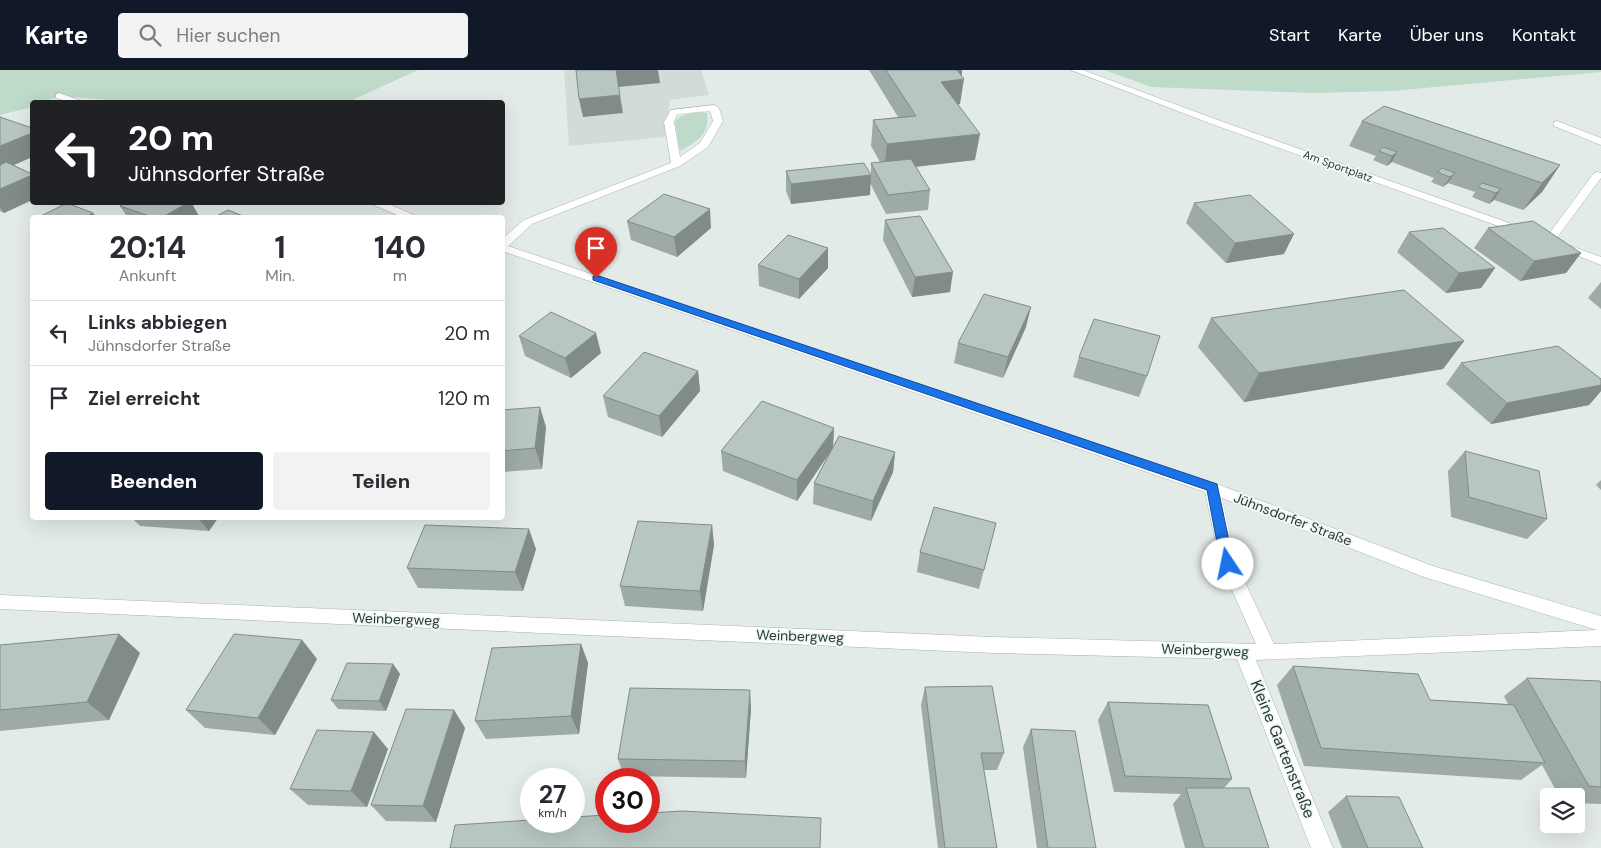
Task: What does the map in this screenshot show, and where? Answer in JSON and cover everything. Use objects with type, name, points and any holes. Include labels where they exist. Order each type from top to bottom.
[{"type":"street","name":"Am Sportplatz","points":[[1075,70],[1601,261]]},
{"type":"street","points":[[59,96],[70,100]]},
{"type":"street","points":[[505,243],[528,222],[676,164],[704,145],[718,120],[714,108],[674,112],[669,122],[676,164]]},
{"type":"street","points":[[1557,124],[1601,142]]},
{"type":"street","points":[[1549,241],[1598,175]]},
{"type":"street","points":[[380,205],[408,215]]},
{"type":"street","name":"Jühnsdorfer Straße","points":[[505,247],[1212,488],[1430,572],[1601,624]]},
{"type":"street","points":[[1212,488],[1228,564],[1269,652]]},
{"type":"street","name":"Weinbergweg","points":[[0,602],[983,644],[1269,652],[1601,638]]},
{"type":"street","name":"Kleine Gartenstraße","points":[[1244,651],[1322,848]]},
{"type":"shaded area","points":[[564,70],[701,70],[709,95],[670,100],[665,137],[569,146]]},
{"type":"green space","points":[[0,70],[418,70],[352,100],[110,100],[59,96],[49,100],[30,100],[30,108],[0,115]]},
{"type":"green space","points":[[1104,70],[1601,70],[1601,72],[1391,91],[1314,93],[1151,87]]},
{"type":"green space","points":[[707,113],[704,132],[696,141],[680,151],[675,122],[683,115]]},
{"type":"building","points":[[576,70],[616,70],[620,95],[579,99]]},
{"type":"building","points":[[886,70],[957,70],[964,79],[941,82],[980,134],[887,144],[873,120],[916,116]]},
{"type":"building","points":[[1384,106],[1560,165],[1542,183],[1362,121]]},
{"type":"building","points":[[0,117],[30,127],[30,134],[0,146]]},
{"type":"building","points":[[1383,147],[1397,152],[1392,156],[1379,151]]},
{"type":"building","points":[[911,159],[930,190],[888,195],[871,163]]},
{"type":"building","points":[[6,162],[30,173],[30,176],[0,189],[0,165]]},
{"type":"building","points":[[864,163],[871,175],[791,184],[786,171]]},
{"type":"building","points":[[1442,168],[1455,173],[1450,177],[1437,172]]},
{"type":"building","points":[[1482,183],[1501,189],[1496,193],[1478,187]]},
{"type":"building","points":[[664,194],[710,209],[674,237],[627,221]]},
{"type":"building","points":[[1250,195],[1294,234],[1235,243],[1194,203]]},
{"type":"building","points":[[63,205],[72,205],[93,213],[89,215],[43,215]]},
{"type":"building","points":[[184,205],[166,215],[146,215],[120,206]]},
{"type":"building","points":[[228,210],[240,215],[219,215]]},
{"type":"building","points":[[920,216],[953,272],[915,277],[885,220]]},
{"type":"building","points":[[1533,221],[1581,253],[1534,261],[1488,228]]},
{"type":"building","points":[[1443,228],[1495,268],[1459,273],[1409,232]]},
{"type":"building","points":[[788,235],[828,248],[799,279],[758,265]]},
{"type":"building","points":[[1404,290],[1464,341],[1259,373],[1211,318]]},
{"type":"building","points":[[984,294],[1031,307],[1008,357],[958,343]]},
{"type":"building","points":[[551,312],[596,333],[565,358],[519,336]]},
{"type":"building","points":[[1094,319],[1160,336],[1147,376],[1079,357]]},
{"type":"building","points":[[1558,346],[1601,379],[1601,385],[1507,403],[1461,363]]},
{"type":"building","points":[[644,352],[698,371],[659,416],[603,396]]},
{"type":"building","points":[[762,401],[834,428],[797,480],[721,451]]},
{"type":"building","points":[[540,407],[535,448],[505,451],[505,410]]},
{"type":"building","points":[[839,436],[895,452],[873,501],[814,483]]},
{"type":"building","points":[[1465,451],[1539,471],[1547,519],[1469,497]]},
{"type":"building","points":[[934,507],[996,523],[984,570],[920,552]]},
{"type":"building","points":[[638,521],[712,525],[700,591],[620,586]]},
{"type":"building","points":[[425,525],[529,529],[515,572],[407,568]]},
{"type":"building","points":[[119,634],[87,702],[0,710],[0,645]]},
{"type":"building","points":[[234,634],[302,640],[258,718],[186,710]]},
{"type":"building","points":[[581,644],[571,716],[475,721],[492,648]]},
{"type":"building","points":[[347,663],[393,664],[379,701],[331,700]]},
{"type":"building","points":[[1293,666],[1418,674],[1430,700],[1514,705],[1545,763],[1321,748]]},
{"type":"building","points":[[1527,678],[1600,681],[1601,787],[1589,786]]},
{"type":"building","points":[[992,686],[1004,753],[981,753],[997,848],[945,848],[925,687]]},
{"type":"building","points":[[630,688],[750,690],[745,761],[618,759]]},
{"type":"building","points":[[1108,702],[1208,705],[1232,779],[1125,776]]},
{"type":"building","points":[[406,709],[454,710],[423,806],[371,805]]},
{"type":"building","points":[[1031,729],[1075,731],[1096,848],[1048,848]]},
{"type":"building","points":[[317,730],[374,732],[351,791],[290,789]]},
{"type":"building","points":[[1186,788],[1249,788],[1269,848],[1204,848]]},
{"type":"building","points":[[1346,796],[1399,797],[1423,848],[1368,848]]},
{"type":"building","points":[[682,811],[821,818],[820,848],[450,848],[455,825],[520,821],[520,833],[585,833],[585,816],[595,816],[595,833],[660,833],[660,812]]},
{"type":"route","points":[[596,278],[1212,488],[1228,564]]}]
